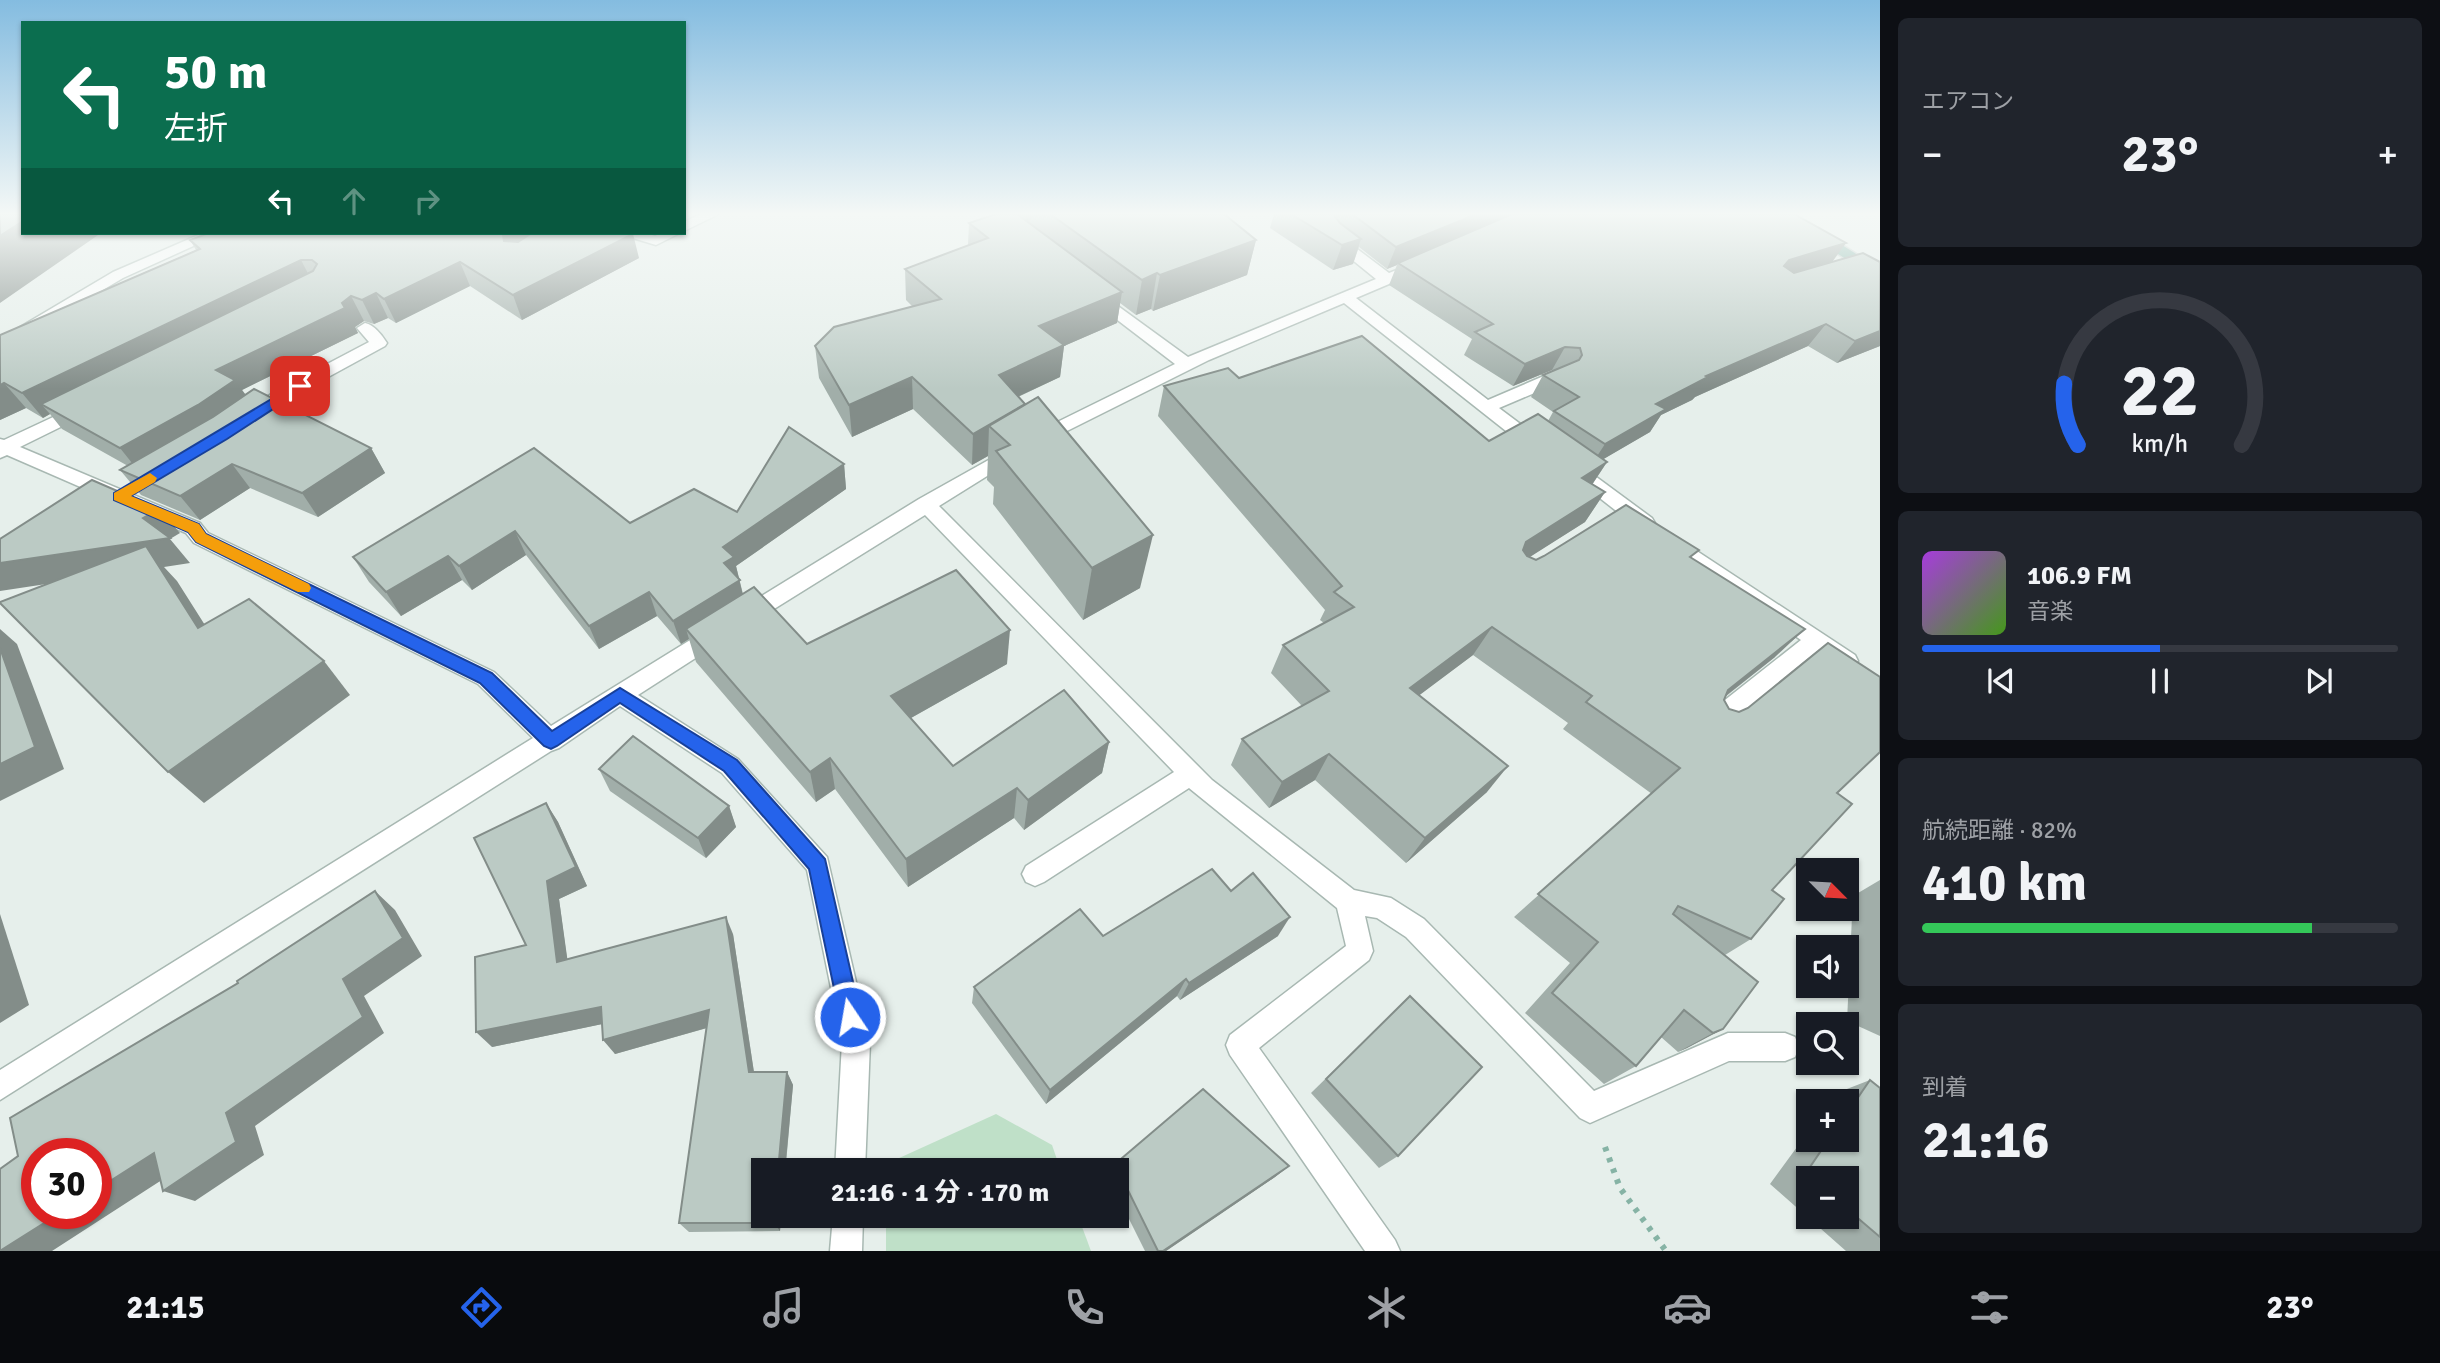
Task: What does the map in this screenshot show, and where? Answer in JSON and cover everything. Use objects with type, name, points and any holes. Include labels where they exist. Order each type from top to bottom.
[{"type":"street","points":[[0,346],[124,272]]},
{"type":"street","points":[[1377,272],[1387,279]]},
{"type":"street","points":[[0,1086],[551,741],[620,695],[1028,443],[1186,364],[1403,272]]},
{"type":"street","points":[[1079,284],[1186,364]]},
{"type":"street","points":[[1345,297],[1384,323],[1486,407],[1862,672]]},
{"type":"street","points":[[234,428],[280,396],[379,343],[365,328]]},
{"type":"street","points":[[1486,407],[1559,376]]},
{"type":"street","points":[[2,448],[98,402]]},
{"type":"street","points":[[2,448],[193,528],[201,538],[486,678],[551,741]]},
{"type":"street","points":[[119,496],[142,483]]},
{"type":"street","points":[[926,504],[1191,774],[1348,901],[1382,907],[1415,928],[1590,1108],[1728,1048],[1785,1047]]},
{"type":"street","points":[[1604,522],[1626,508]]},
{"type":"street","points":[[1709,726],[1816,640]]},
{"type":"street","points":[[620,695],[730,766],[818,865],[856,1042],[851,1158]]},
{"type":"street","points":[[1035,874],[1191,774]]},
{"type":"street","points":[[1348,901],[1360,951],[1240,1045],[1384,1251]]},
{"type":"street","points":[[846,1251],[847,1228]]},
{"type":"path","points":[[1590,1108],[1620,1188],[1666,1251]]},
{"type":"green space","points":[[996,1114],[1052,1145],[1056,1158],[899,1158]]},
{"type":"green space","points":[[886,1228],[1082,1228],[1091,1251],[886,1251]]},
{"type":"building","points":[[146,272],[275,272],[22,393],[4,383],[0,385],[0,335]]},
{"type":"building","points":[[310,272],[439,272],[384,299],[376,293],[362,300],[351,296],[342,303],[345,308],[216,370],[235,380],[198,405],[120,448],[41,404]]},
{"type":"building","points":[[477,272],[557,272],[513,295]]},
{"type":"building","points":[[909,272],[1096,272],[1122,292],[1039,326],[1064,345],[999,375],[1025,404],[973,434],[912,377],[849,405],[815,346],[834,327],[941,299]]},
{"type":"building","points":[[1131,272],[1167,272],[1160,275],[1157,273],[1142,280]]},
{"type":"building","points":[[1413,272],[1880,272],[1880,331],[1855,341],[1826,324],[1706,376],[1708,377],[1656,404],[1666,409],[1605,444],[1554,411],[1579,397],[1543,375],[1579,360],[1582,355],[1580,348],[1565,347],[1525,364],[1475,332],[1493,324]]},
{"type":"building","points":[[1362,336],[1489,441],[1538,414],[1607,462],[1582,478],[1605,492],[1526,542],[1523,550],[1527,556],[1536,560],[1544,556],[1626,505],[1699,550],[1690,557],[1805,629],[1728,690],[1724,700],[1729,709],[1739,712],[1748,708],[1828,643],[1880,677],[1880,752],[1837,793],[1852,804],[1802,858],[1796,858],[1796,864],[1772,890],[1784,899],[1751,939],[1678,906],[1673,914],[1758,982],[1723,1029],[1713,1033],[1684,1010],[1636,1066],[1552,993],[1598,942],[1538,894],[1680,768],[1586,702],[1592,696],[1492,627],[1410,688],[1508,766],[1425,838],[1329,754],[1282,782],[1242,739],[1329,691],[1283,645],[1354,607],[1334,592],[1342,586],[1164,386],[1228,368],[1239,378]]},
{"type":"building","points":[[254,389],[371,448],[302,493],[232,464],[180,496],[120,470],[213,417]]},
{"type":"building","points":[[1038,397],[1153,535],[1092,568],[996,451],[1010,445],[989,426]]},
{"type":"building","points":[[789,427],[844,464],[723,547],[734,557],[724,563],[740,580],[673,621],[649,592],[589,626],[515,531],[459,566],[448,556],[386,592],[353,557],[534,448],[630,523],[694,489],[737,512]]},
{"type":"building","points":[[92,480],[159,509],[143,518],[170,538],[0,563],[0,539]]},
{"type":"building","points":[[146,546],[198,628],[249,599],[324,661],[168,772],[0,603]]},
{"type":"building","points":[[956,570],[1010,630],[891,696],[953,766],[1064,690],[1109,742],[1028,800],[1017,788],[906,859],[830,758],[810,772],[686,629],[754,587],[807,644]]},
{"type":"building","points":[[0,648],[35,747],[0,764]]},
{"type":"building","points":[[633,736],[729,806],[698,838],[599,769]]},
{"type":"building","points":[[546,803],[576,867],[547,881],[557,962],[726,917],[749,1072],[787,1072],[779,1158],[751,1158],[751,1223],[679,1223],[709,1010],[603,1040],[601,1007],[476,1032],[475,957],[526,945],[474,838]]},
{"type":"building","points":[[1212,869],[1231,891],[1253,873],[1290,917],[1189,983],[1186,979],[1050,1090],[974,987],[1080,909],[1103,936]]},
{"type":"building","points":[[375,891],[403,938],[343,979],[363,1017],[226,1113],[236,1142],[163,1191],[154,1153],[112,1180],[112,1138],[21,1138],[21,1229],[35,1229],[0,1251],[0,1169],[18,1156],[10,1118],[238,983],[237,981]]},
{"type":"building","points":[[1410,996],[1482,1067],[1398,1156],[1326,1079]]},
{"type":"building","points":[[1870,1080],[1880,1088],[1880,1237],[1859,1219],[1859,1166],[1811,1166],[1820,1152],[1859,1152],[1859,1096]]},
{"type":"building","points":[[1203,1089],[1289,1166],[1163,1251],[1158,1251],[1129,1192],[1129,1158],[1122,1158]]},
{"type":"slow traffic","points":[[150,478],[119,496],[193,528],[201,538],[304,588]]},
{"type":"route","points":[[300,386],[280,396],[222,436],[119,496],[193,528],[201,538],[486,678],[551,741],[620,695],[730,766],[818,865],[850,1017]]}]
